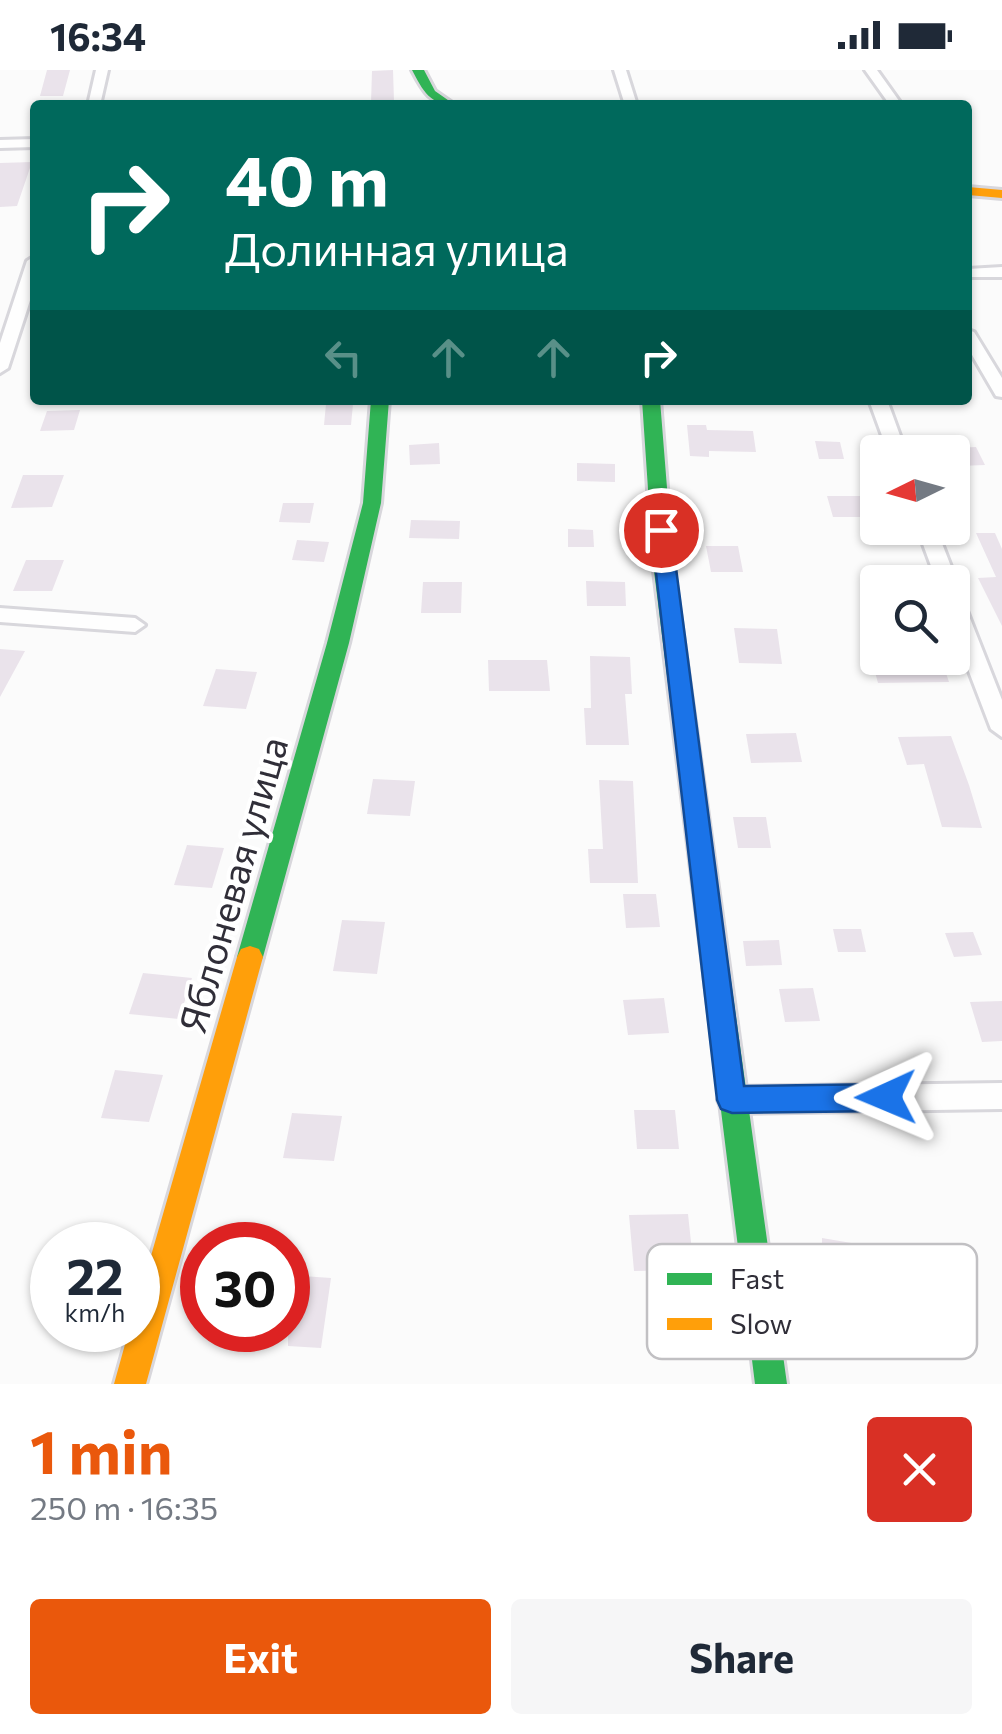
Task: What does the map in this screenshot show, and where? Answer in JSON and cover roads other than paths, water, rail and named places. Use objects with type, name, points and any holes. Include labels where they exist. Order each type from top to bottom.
[{"type":"street","points":[[95,100],[102,70]]},
{"type":"street","points":[[620,70],[629,100]]},
{"type":"street","points":[[870,70],[892,100]]},
{"type":"street","points":[[419,72],[430,93],[441,100]]},
{"type":"street","points":[[0,144],[30,143]]},
{"type":"street","points":[[972,191],[1002,194]]},
{"type":"street","points":[[972,272],[1002,272]]},
{"type":"street","points":[[0,368],[30,276]]},
{"type":"street","points":[[972,342],[1002,392]]},
{"type":"street","name":"Яблоневая улица","points":[[130,1384],[338,643],[372,503],[380,405]]},
{"type":"street","points":[[651,405],[663,563],[752,1244]]},
{"type":"street","points":[[880,405],[891,435]]},
{"type":"street","points":[[0,615],[135,626]]},
{"type":"street","points":[[970,645],[1002,728]]},
{"type":"street","points":[[732,1100],[1002,1096]]},
{"type":"street","points":[[768,1359],[771,1384]]}]
